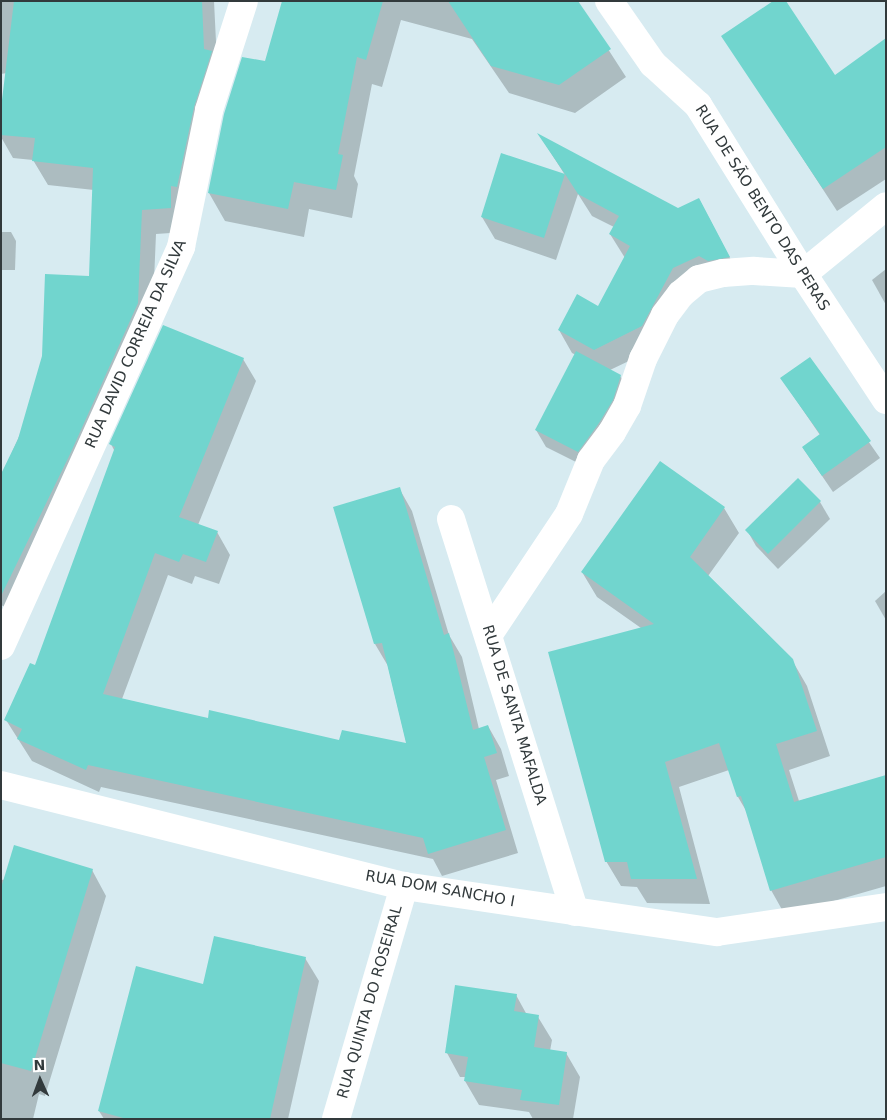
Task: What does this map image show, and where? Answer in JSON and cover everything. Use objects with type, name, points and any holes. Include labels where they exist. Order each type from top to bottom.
[{"type":"street","name":"RUA DAVID CORREIA DA SILVA","points":[[1,646],[181,248],[209,110],[244,1]]},
{"type":"street","name":"RUA DE SÃO BENTO DAS PERAS","points":[[609,1],[653,64],[698,105],[803,274],[886,400]]},
{"type":"street","points":[[489,634],[569,514],[590,460],[612,432],[627,406],[643,359],[665,315],[681,294],[699,279],[722,272],[754,271],[803,274],[886,206]]},
{"type":"street","name":"RUA DE SANTA MAFALDA","points":[[451,519],[489,634],[575,912]]},
{"type":"street","name":"RUA DOM SANCHO I","points":[[1,785],[404,886],[717,932],[886,907]]},
{"type":"street","name":"RUA QUINTA DO ROSEIRAL","points":[[336,1119],[404,886]]},
{"type":"building","points":[[14,1],[202,1],[204,49],[212,51],[194,107],[177,187],[171,186],[171,208],[142,210],[138,303],[71,452],[1,596],[1,474],[18,439],[42,356],[45,274],[89,276],[93,168],[32,161],[35,138],[1,135],[1,108]]},
{"type":"building","points":[[282,1],[383,1],[366,60],[357,57],[338,154],[343,155],[336,190],[294,182],[288,209],[208,193],[224,114],[242,57],[265,61]]},
{"type":"building","points":[[448,1],[578,1],[611,49],[559,85],[491,66]]},
{"type":"building","points":[[773,1],[786,1],[835,75],[886,38],[886,147],[823,189],[721,36]]},
{"type":"building","points":[[537,133],[678,208],[699,198],[730,257],[708,261],[699,256],[673,268],[642,326],[594,350],[558,330],[577,294],[598,306],[630,246],[609,234],[619,216],[578,194]]},
{"type":"building","points":[[501,153],[565,174],[544,238],[481,217]]},
{"type":"building","points":[[163,325],[244,358],[179,517],[218,531],[206,562],[183,554],[179,562],[155,553],[103,694],[208,718],[209,710],[339,740],[342,730],[406,743],[382,643],[374,644],[333,507],[400,487],[444,635],[449,633],[473,730],[488,725],[497,753],[484,757],[506,830],[428,854],[423,838],[88,765],[86,770],[17,739],[22,729],[4,720],[30,663],[35,665],[115,447],[109,444]]},
{"type":"building","points":[[576,351],[621,375],[613,400],[578,452],[535,430]]},
{"type":"building","points":[[810,357],[871,441],[822,476],[802,447],[820,434],[780,378]]},
{"type":"building","points":[[660,461],[725,507],[690,557],[793,659],[817,731],[776,744],[794,802],[886,775],[886,857],[770,891],[741,796],[737,797],[719,743],[665,762],[697,879],[631,879],[627,862],[605,862],[548,652],[654,624],[581,572]]},
{"type":"building","points":[[798,478],[821,501],[768,554],[745,530]]},
{"type":"building","points":[[14,845],[93,869],[31,1071],[1,1063],[1,888]]},
{"type":"building","points":[[214,936],[306,957],[270,1119],[127,1119],[98,1111],[136,966],[203,984]]},
{"type":"building","points":[[455,985],[517,994],[514,1011],[539,1015],[534,1047],[567,1052],[559,1105],[520,1100],[522,1090],[464,1081],[468,1057],[445,1053]]}]
